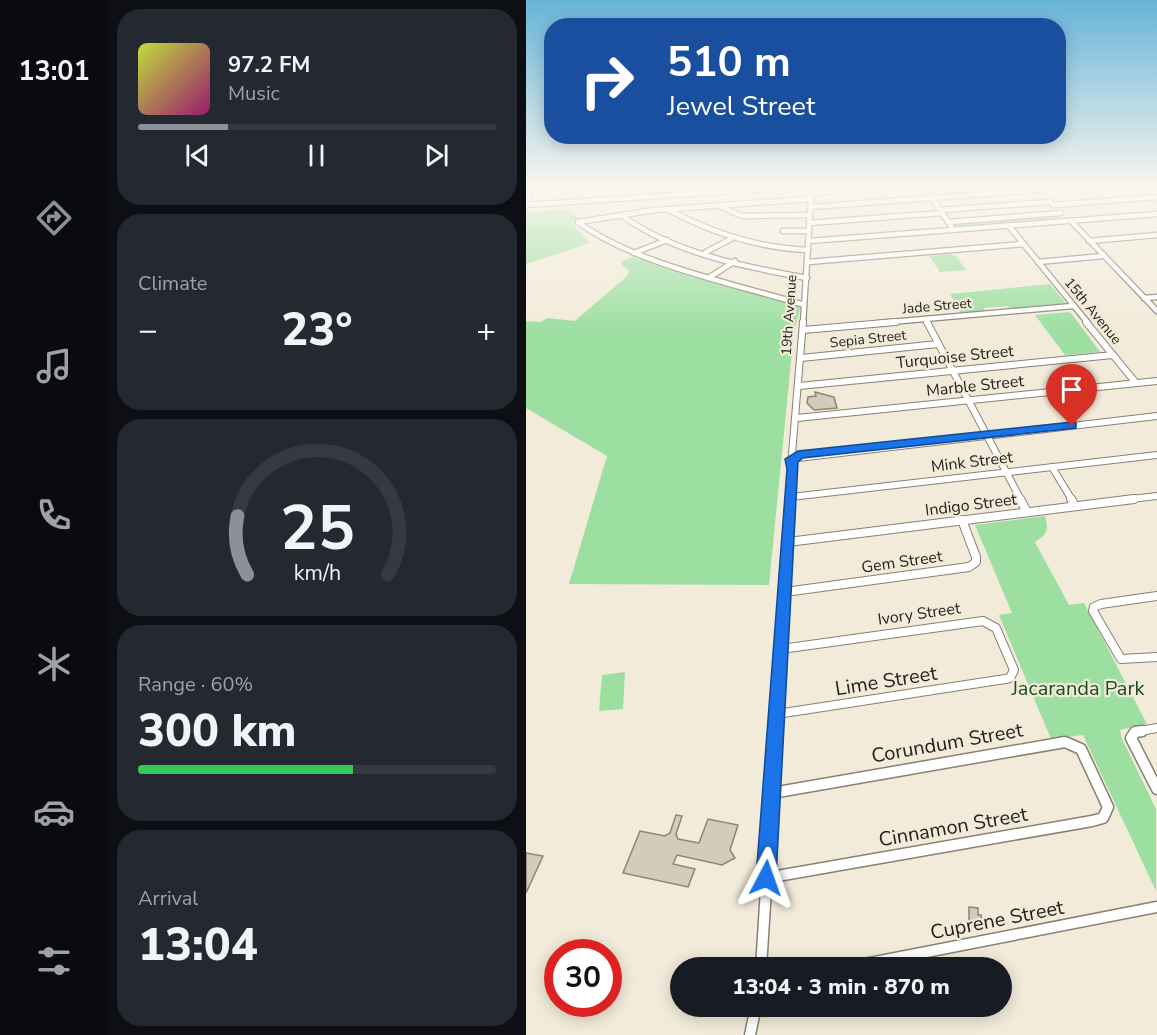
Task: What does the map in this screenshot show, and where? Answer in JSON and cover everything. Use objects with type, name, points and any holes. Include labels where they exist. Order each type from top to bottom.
[{"type":"street","points":[[597,235],[634,253],[804,305]]},
{"type":"street","points":[[657,235],[735,261],[806,278]]},
{"type":"street","points":[[723,235],[769,249],[808,250]]},
{"type":"street","name":"19th Avenue","points":[[762,957],[809,235]]},
{"type":"street","points":[[809,242],[890,235]]},
{"type":"street","name":"15th Avenue","points":[[1016,235],[1136,383]]},
{"type":"street","points":[[1084,235],[1156,311]]},
{"type":"street","points":[[1089,241],[1150,235]]},
{"type":"street","points":[[706,252],[731,239]]},
{"type":"street","points":[[634,253],[667,240]]},
{"type":"street","points":[[808,261],[1023,244]]},
{"type":"street","points":[[1038,262],[1103,256]]},
{"type":"street","points":[[710,277],[735,261]]},
{"type":"street","points":[[1144,298],[1156,297]]},
{"type":"street","name":"Jade Street","points":[[803,330],[1073,306]]},
{"type":"street","points":[[926,319],[1027,512]]},
{"type":"street","name":"Sepia Street","points":[[801,358],[938,344]]},
{"type":"street","name":"Turquoise Street","points":[[799,386],[1113,355]]},
{"type":"street","name":"Marble Street","points":[[797,418],[1156,381]]},
{"type":"street","points":[[796,457],[1156,416]]},
{"type":"street","name":"Mink Street","points":[[792,497],[1156,454]]},
{"type":"street","points":[[1052,466],[1075,506]]},
{"type":"street","name":"Indigo Street","points":[[788,542],[1156,496]]},
{"type":"street","name":"Gem Street","points":[[785,592],[969,567],[976,562],[976,556],[962,520]]},
{"type":"street","points":[[1156,596],[1101,604],[1094,607],[1093,613],[1121,659],[1156,657]]},
{"type":"street","name":"Ivory Street","points":[[781,649],[983,621],[996,628],[1014,670],[1010,678],[1000,680]]},
{"type":"street","name":"Lime Street","points":[[777,714],[1000,680]]},
{"type":"street","points":[[1156,728],[1135,732],[1131,738],[1156,789]]},
{"type":"street","name":"Corundum Street","points":[[772,790],[1065,742],[1081,749],[1096,779]]},
{"type":"street","name":"Cinnamon Street","points":[[766,878],[1098,820],[1104,818],[1108,807],[1096,779]]},
{"type":"street","name":"Cuprene Street","points":[[900,957],[1156,907]]},
{"type":"street","points":[[750,1035],[754,1017]]},
{"type":"green space","points":[[526,235],[583,235],[590,243],[526,264]]},
{"type":"green space","points":[[949,254],[956,256],[966,270],[940,272],[929,256]]},
{"type":"green space","points":[[633,257],[801,307],[794,331],[769,585],[569,584],[607,456],[526,408],[526,321],[541,322],[547,318],[575,321],[627,276],[629,270],[621,262]]},
{"type":"green space","points":[[1050,284],[1067,305],[1011,310],[1007,306],[984,308],[985,313],[962,315],[950,294]]},
{"type":"green space","points":[[1068,312],[1100,352],[1065,355],[1035,315]]},
{"type":"green space","name":"Jacaranda Park","points":[[1045,516],[1046,532],[1035,542],[1069,605],[1084,603],[1147,724],[1120,730],[1122,739],[1156,809],[1156,891],[1083,735],[1051,739],[999,615],[1012,613],[975,525]]},
{"type":"green space","points":[[625,672],[623,709],[599,711],[602,675]]},
{"type":"building","points":[[815,392],[834,397],[837,408],[814,410],[807,403],[808,397],[816,396]]},
{"type":"building","points":[[676,815],[682,816],[676,834],[678,839],[699,843],[708,819],[738,825],[730,850],[735,858],[722,865],[677,855],[673,864],[695,869],[688,887],[623,873],[640,831],[665,836],[670,833]]},
{"type":"building","points":[[526,853],[543,856],[526,893]]},
{"type":"building","points":[[969,907],[978,908],[978,915],[981,915],[983,924],[969,926]]},
{"type":"route","points":[[766,878],[793,469],[791,459],[797,459],[798,455],[1072,426]]}]
